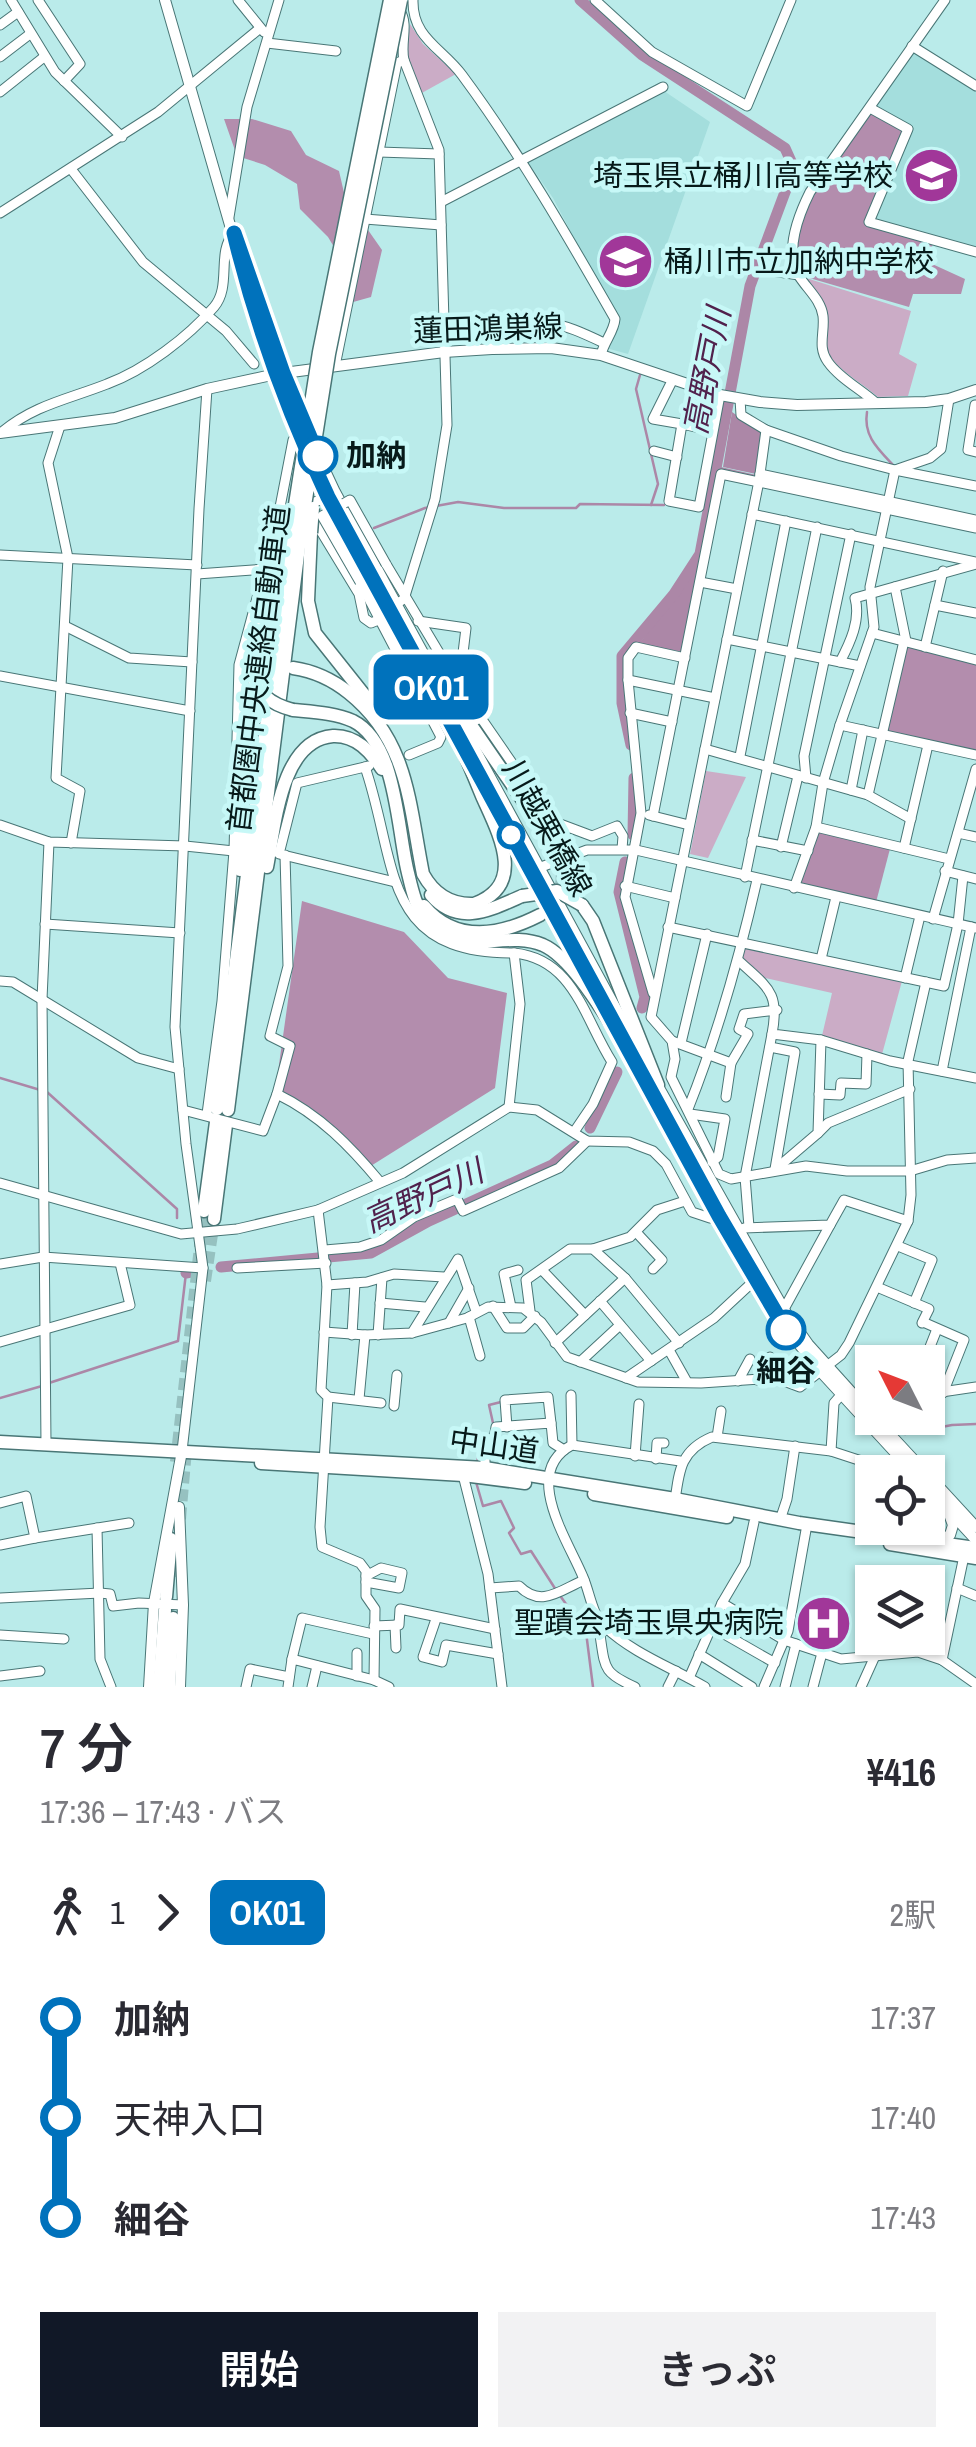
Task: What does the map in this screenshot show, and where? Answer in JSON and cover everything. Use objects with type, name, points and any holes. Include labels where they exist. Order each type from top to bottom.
[{"type":"highway","name":"首都圏中央連絡自動車道","points":[[209,1215],[234,982],[296,530],[341,232],[391,0]]},
{"type":"highway","name":"首都圏中央連絡自動車道","points":[[315,407],[401,0]]},
{"type":"highway","name":"首都圏中央連絡自動車道","points":[[219,1116],[242,1003],[296,530]]},
{"type":"highway","points":[[296,530],[249,652],[254,684],[277,705],[356,723],[382,750],[411,884],[428,922],[450,939],[478,944],[528,940],[563,958],[632,1056]]},
{"type":"highway","points":[[296,530],[315,632],[372,701],[392,742],[414,819],[422,874],[432,897],[440,906],[462,914],[486,912],[522,896],[557,891],[582,906],[593,921],[658,1085]]},
{"type":"highway","points":[[293,668],[343,689],[371,714],[392,742]]},
{"type":"highway","points":[[431,668],[555,847]]},
{"type":"highway","points":[[234,982],[246,712],[260,681]]},
{"type":"highway","points":[[422,874],[435,891],[464,904],[492,895],[506,868],[499,834],[454,730]]},
{"type":"highway","points":[[242,1003],[279,806],[296,758],[320,739],[346,738],[370,752],[389,780]]},
{"type":"highway","points":[[411,884],[430,913],[462,932],[491,933],[540,915]]},
{"type":"highway","name":"中山道","points":[[0,1445],[46,1444],[181,1455]]},
{"type":"highway","name":"中山道","points":[[0,1445],[485,1468],[549,1483],[855,1531]]},
{"type":"highway","name":"中山道","points":[[326,1462],[549,1483]]},
{"type":"highway","name":"中山道","points":[[674,1504],[754,1522],[972,1554]]},
{"type":"highway","points":[[169,1687],[171,1539]]},
{"type":"highway","name":"中山道","points":[[944,1545],[972,1554]]},
{"type":"highway","points":[[159,1687],[176,1577]]},
{"type":"main road","name":"川越栗橋線","points":[[167,1],[250,296],[300,434],[328,497],[454,730],[658,1085],[776,1315],[855,1398]]},
{"type":"main road","name":"蓮田鴻巣線","points":[[1,433],[115,418],[207,389],[279,374],[492,349],[602,349],[720,395],[797,405],[949,399],[970,392]]},
{"type":"main road","name":"川越栗橋線","points":[[279,374],[335,492],[400,602],[632,1056],[784,1309],[842,1395],[897,1455]]},
{"type":"main road","name":"川越栗橋線","points":[[891,1435],[909,1455]]},
{"type":"main road","points":[[149,1687],[170,1604],[181,1455]]},
{"type":"main road","points":[[178,1482],[170,1604],[180,1687]]},
{"type":"main road","name":"川越栗橋線","points":[[945,1493],[976,1525]]},
{"type":"main road","points":[[945,1507],[976,1540]]},
{"type":"main road","points":[[945,1538],[952,1530],[948,1510]]},
{"type":"street","points":[[11,0],[44,56],[64,81],[122,136]]},
{"type":"street","points":[[38,0],[80,64],[64,81]]},
{"type":"street","points":[[238,0],[265,36],[336,51]]},
{"type":"street","points":[[230,216],[248,107],[265,36],[279,0]]},
{"type":"street","points":[[391,0],[404,16],[404,60],[439,154],[447,425],[435,499],[400,602]]},
{"type":"street","points":[[413,0],[414,16],[422,35],[458,69],[520,160],[615,319],[614,329],[602,349],[556,324],[534,320],[492,336],[492,349]]},
{"type":"street","points":[[594,0],[652,52],[747,106],[791,0]]},
{"type":"street","points":[[876,403],[828,363],[821,349],[823,315],[811,290],[798,275],[794,248],[802,208],[945,0]]},
{"type":"street","points":[[0,25],[18,12]]},
{"type":"street","points":[[0,57],[30,34]]},
{"type":"street","points":[[0,214],[158,112],[191,84],[265,36]]},
{"type":"street","points":[[912,46],[976,86]]},
{"type":"street","points":[[0,92],[44,56]]},
{"type":"street","points":[[335,366],[397,63],[404,60]]},
{"type":"street","points":[[441,202],[663,87]]},
{"type":"street","points":[[870,108],[908,129],[869,222],[976,252]]},
{"type":"street","points":[[379,152],[439,154]]},
{"type":"street","points":[[71,169],[143,262],[226,331],[254,364]]},
{"type":"street","points":[[365,219],[442,224]]},
{"type":"street","points":[[1,433],[22,415],[109,384],[150,361],[206,314],[221,296],[227,244],[234,233]]},
{"type":"street","points":[[765,270],[798,275]]},
{"type":"street","points":[[673,379],[654,419],[713,432]]},
{"type":"street","points":[[181,1455],[203,1268],[175,1026],[207,389]]},
{"type":"street","points":[[970,392],[976,406],[968,450],[976,452]]},
{"type":"street","points":[[682,424],[669,501],[699,507],[720,395]]},
{"type":"street","points":[[740,399],[741,415],[766,430],[895,470],[976,486]]},
{"type":"street","points":[[895,470],[930,458],[941,449],[949,399]]},
{"type":"street","points":[[60,426],[48,463],[68,558],[56,778],[80,791],[71,843]]},
{"type":"street","points":[[731,1063],[676,1042],[651,1017],[766,430]]},
{"type":"street","points":[[219,1116],[222,1001],[234,851],[239,666],[283,502],[292,440],[300,434]]},
{"type":"street","points":[[654,451],[677,457]]},
{"type":"street","points":[[794,888],[816,827],[840,725],[874,627],[870,596],[895,470]]},
{"type":"street","points":[[653,816],[721,474],[759,477],[976,528]]},
{"type":"street","points":[[283,502],[312,503],[328,497]]},
{"type":"street","points":[[408,755],[438,743],[442,737],[381,618],[322,516],[350,500],[386,564],[400,602],[418,621],[554,824],[592,836],[617,826],[623,836],[622,849]]},
{"type":"street","points":[[312,503],[311,515],[359,594],[364,618],[371,623],[381,618]]},
{"type":"street","points":[[888,505],[976,520]]},
{"type":"street","points":[[752,514],[976,563]]},
{"type":"street","points":[[740,756],[786,521]]},
{"type":"street","points":[[745,878],[817,528]]},
{"type":"street","points":[[782,847],[802,777],[850,534]]},
{"type":"street","points":[[0,555],[197,570],[265,569]]},
{"type":"street","points":[[840,662],[858,612],[855,598],[976,563]]},
{"type":"street","points":[[925,647],[943,572]]},
{"type":"street","points":[[700,582],[737,589]]},
{"type":"street","points":[[868,794],[905,641],[895,588]]},
{"type":"street","points":[[935,605],[976,613]]},
{"type":"street","points":[[418,621],[466,628],[459,686]]},
{"type":"street","points":[[65,626],[129,658],[192,662]]},
{"type":"street","points":[[872,633],[976,660]]},
{"type":"street","points":[[727,638],[860,666]]},
{"type":"street","points":[[654,995],[625,886],[636,850],[641,813],[628,658],[636,647],[685,658]]},
{"type":"street","points":[[0,676],[190,712]]},
{"type":"street","points":[[628,680],[715,698]]},
{"type":"street","points":[[630,713],[672,722]]},
{"type":"street","points":[[840,725],[976,756]]},
{"type":"street","points":[[851,790],[864,730]]},
{"type":"street","points":[[904,848],[928,745]]},
{"type":"street","points":[[705,749],[868,794],[910,819]]},
{"type":"street","points":[[182,1110],[219,1116],[263,1131],[278,1094],[290,1046],[270,1036],[288,966],[282,855],[297,784],[369,766],[395,882],[410,914],[442,942],[460,948],[534,955],[558,970],[584,1008],[612,1062],[593,1104],[574,1132]]},
{"type":"street","points":[[933,919],[949,858],[973,793],[976,769]]},
{"type":"street","points":[[641,813],[690,826]]},
{"type":"street","points":[[0,825],[49,842],[234,851]]},
{"type":"street","points":[[816,827],[949,858]]},
{"type":"street","points":[[958,832],[976,837]]},
{"type":"street","points":[[752,840],[808,851]]},
{"type":"street","points":[[46,1444],[42,999],[49,842]]},
{"type":"street","points":[[536,869],[587,850],[636,850],[974,928],[942,1071]]},
{"type":"street","points":[[282,855],[395,882]]},
{"type":"street","points":[[945,871],[976,880]]},
{"type":"street","points":[[668,928],[944,986],[958,924],[963,876]]},
{"type":"street","points":[[689,1111],[739,960],[758,880]]},
{"type":"street","points":[[625,886],[676,898]]},
{"type":"street","points":[[821,959],[836,897]]},
{"type":"street","points":[[905,978],[920,916]]},
{"type":"street","points":[[46,924],[180,933]]},
{"type":"street","points":[[707,934],[676,1042],[671,1077],[719,1174],[731,1179],[806,1166],[910,1171],[948,1160],[976,1158]]},
{"type":"street","points":[[510,1107],[520,1004],[514,953]]},
{"type":"street","points":[[739,960],[770,990],[776,1010],[745,1177],[749,1227]]},
{"type":"street","points":[[0,981],[13,982],[138,1058],[179,1070]]},
{"type":"street","points":[[324,1332],[412,1333],[493,1306],[512,1308],[532,1314],[548,1329],[567,1358],[626,1378],[652,1384],[776,1378],[800,1387],[825,1369],[850,1343],[908,1221],[908,1061],[926,982]]},
{"type":"street","points":[[726,1097],[731,1063],[748,1034],[739,1029],[744,1014],[776,1010]]},
{"type":"street","points":[[772,1034],[821,1040],[910,1065],[976,1078]]},
{"type":"street","points":[[818,1133],[821,1040]]},
{"type":"street","points":[[770,1048],[795,1052],[775,1169]]},
{"type":"street","points":[[819,1094],[840,1095],[841,1083],[866,1084],[867,1054]]},
{"type":"street","points":[[775,1169],[828,1124],[910,1089]]},
{"type":"street","points":[[278,1094],[333,1132],[380,1182]]},
{"type":"street","points":[[0,1182],[180,1234],[237,1229],[318,1210],[403,1173],[510,1107],[538,1110],[587,1140],[629,1142],[653,1151],[666,1164],[684,1201],[698,1216],[723,1213]]},
{"type":"street","points":[[689,1111],[725,1119],[718,1157],[712,1162]]},
{"type":"street","points":[[325,1250],[360,1247],[382,1240],[414,1217],[458,1199],[463,1211],[559,1168],[587,1140]]},
{"type":"street","points":[[784,1309],[844,1200],[908,1221]]},
{"type":"street","points":[[493,1306],[507,1328],[522,1328],[532,1314],[526,1280],[570,1249],[593,1249],[636,1232],[657,1210],[684,1201]]},
{"type":"street","points":[[318,1210],[327,1285],[322,1390],[328,1398],[322,1547],[360,1562],[366,1596],[375,1609],[374,1680]]},
{"type":"street","points":[[736,1228],[830,1224]]},
{"type":"street","points":[[636,1232],[662,1260],[653,1269]]},
{"type":"street","points":[[898,1246],[932,1260],[914,1303]]},
{"type":"street","points":[[593,1249],[625,1278],[679,1343]]},
{"type":"street","points":[[0,1264],[43,1257],[203,1268]]},
{"type":"street","points":[[412,1333],[458,1259],[469,1288],[480,1356]]},
{"type":"street","points":[[0,1342],[130,1306],[120,1263]]},
{"type":"street","points":[[237,1268],[326,1263]]},
{"type":"street","points":[[512,1308],[504,1274],[518,1270]]},
{"type":"street","points":[[542,1270],[585,1315]]},
{"type":"street","points":[[327,1285],[394,1274],[444,1277]]},
{"type":"street","points":[[378,1335],[382,1278]]},
{"type":"street","points":[[554,1343],[625,1278]]},
{"type":"street","points":[[626,1378],[714,1318],[756,1278]]},
{"type":"street","points":[[352,1335],[355,1283]]},
{"type":"street","points":[[877,1287],[929,1309],[922,1324],[964,1340],[945,1387]]},
{"type":"street","points":[[448,1323],[469,1288]]},
{"type":"street","points":[[600,1301],[651,1362]]},
{"type":"street","points":[[380,1303],[425,1307]]},
{"type":"street","points":[[580,1362],[620,1325]]},
{"type":"street","points":[[931,1345],[938,1328]]},
{"type":"street","points":[[359,1399],[365,1335]]},
{"type":"street","points":[[669,1350],[687,1382]]},
{"type":"street","points":[[757,1380],[770,1357]]},
{"type":"street","points":[[738,1381],[750,1359]]},
{"type":"street","points":[[394,1406],[397,1375]]},
{"type":"street","points":[[945,1392],[976,1387]]},
{"type":"street","points":[[571,1395],[568,1447],[549,1483],[553,1514],[598,1620],[637,1652],[705,1687]]},
{"type":"street","points":[[832,1450],[834,1403],[842,1395]]},
{"type":"street","points":[[506,1426],[505,1400],[548,1397],[553,1443],[680,1461]]},
{"type":"street","points":[[328,1398],[382,1402]]},
{"type":"street","points":[[635,1456],[639,1404]]},
{"type":"street","points":[[717,1436],[721,1411]]},
{"type":"street","points":[[485,1468],[485,1439],[494,1439],[496,1428],[551,1423]]},
{"type":"street","points":[[674,1504],[680,1461],[706,1438],[717,1436],[832,1450],[855,1458]]},
{"type":"street","points":[[656,1459],[657,1443],[664,1443]]},
{"type":"street","points":[[780,1520],[795,1446]]},
{"type":"street","points":[[463,1475],[478,1524],[490,1588],[502,1687]]},
{"type":"street","points":[[0,1503],[26,1496],[36,1538]]},
{"type":"street","points":[[689,1678],[722,1604],[745,1564],[754,1522]]},
{"type":"street","points":[[0,1545],[129,1523]]},
{"type":"street","points":[[98,1528],[100,1659],[111,1687]]},
{"type":"street","points":[[764,1687],[784,1640],[806,1530]]},
{"type":"street","points":[[942,1660],[958,1588],[972,1554]]},
{"type":"street","points":[[490,1588],[518,1586],[530,1597],[540,1598],[584,1580]]},
{"type":"street","points":[[958,1588],[976,1596]]},
{"type":"street","points":[[0,1598],[100,1593],[110,1594],[117,1608],[139,1602],[170,1604]]},
{"type":"street","points":[[722,1604],[784,1640],[840,1660],[879,1655]]},
{"type":"street","points":[[246,1687],[250,1669],[289,1682],[302,1618],[374,1630],[399,1626],[400,1610],[495,1629]]},
{"type":"street","points":[[436,1618],[423,1657],[442,1662],[446,1645],[498,1654]]},
{"type":"street","points":[[395,1626],[396,1648]]},
{"type":"street","points":[[712,1627],[774,1663]]},
{"type":"street","points":[[606,1628],[600,1635],[605,1668],[614,1678],[636,1687]]},
{"type":"street","points":[[0,1635],[64,1640]]},
{"type":"street","points":[[784,1687],[796,1644]]},
{"type":"street","points":[[349,1687],[356,1653]]},
{"type":"street","points":[[813,1687],[822,1653]]},
{"type":"street","points":[[700,1654],[752,1687]]},
{"type":"street","points":[[927,1655],[942,1660],[976,1684]]},
{"type":"street","points":[[861,1687],[873,1656]]},
{"type":"street","points":[[292,1659],[389,1687]]},
{"type":"street","points":[[312,1687],[317,1666]]},
{"type":"street","points":[[668,1687],[676,1671]]},
{"type":"street","points":[[0,1676],[40,1672]]},
{"type":"street","points":[[336,1687],[339,1672]]},
{"type":"shaded area","points":[[410,24],[423,44],[456,74],[420,94],[406,56]]},
{"type":"shaded area","name":"埼玉県立桶川高等学校","points":[[912,46],[976,86],[976,252],[869,222],[870,108]]},
{"type":"shaded area","name":"桶川市立加納中学校","points":[[664,91],[710,122],[628,354],[606,348],[620,325],[553,198],[528,162]]},
{"type":"shaded area","points":[[870,108],[908,129],[870,222],[933,241],[930,263],[965,279],[961,294],[913,294],[909,307],[799,275],[796,249],[805,204],[826,166]]},
{"type":"shaded area","points":[[224,119],[252,119],[291,131],[306,155],[339,171],[345,197],[382,250],[371,297],[339,306],[343,262],[328,237],[300,209],[297,184],[265,165],[237,156]]},
{"type":"shaded area","points":[[806,278],[911,311],[899,354],[917,364],[908,396],[878,397],[834,362],[822,338],[817,294]]},
{"type":"shaded area","points":[[732,412],[762,433],[756,474],[723,467]]},
{"type":"shaded area","points":[[698,565],[683,652],[639,644]]},
{"type":"shaded area","points":[[904,641],[976,660],[976,755],[882,735]]},
{"type":"shaded area","points":[[706,771],[746,777],[708,858],[690,854]]},
{"type":"shaded area","points":[[816,827],[891,845],[875,906],[794,888]]},
{"type":"shaded area","points":[[302,901],[404,932],[448,978],[507,993],[495,1088],[366,1169],[276,1086]]},
{"type":"shaded area","points":[[743,941],[902,981],[881,1058],[821,1040],[832,993],[756,976],[739,961]]},
{"type":"waterway","name":"高野戸川","points":[[580,0],[642,55],[785,148],[794,168],[750,286],[700,554],[674,594],[622,656],[622,703],[631,745]]},
{"type":"waterway","points":[[640,375],[636,389],[658,484],[651,505]]},
{"type":"waterway","points":[[867,412],[870,435],[894,466]]},
{"type":"waterway","points":[[715,467],[755,476]]},
{"type":"waterway","points":[[374,528],[425,508],[458,502],[504,508],[664,505]]},
{"type":"waterway","name":"高野戸川","points":[[633,835],[634,778]]},
{"type":"waterway","name":"高野戸川","points":[[625,862],[619,892],[645,997],[642,1008]]},
{"type":"waterway","name":"高野戸川","points":[[590,1128],[617,1072]]},
{"type":"waterway","points":[[0,1078],[47,1092],[177,1209],[177,1218]]},
{"type":"waterway","name":"高野戸川","points":[[221,1267],[371,1253],[429,1221],[552,1165],[576,1146]]},
{"type":"waterway","name":"高野戸川","points":[[186,1273],[191,1272]]},
{"type":"waterway","name":"高野戸川","points":[[49,1383],[178,1341],[186,1273]]},
{"type":"waterway","name":"高野戸川","points":[[0,1398],[42,1386]]},
{"type":"waterway","points":[[493,1423],[489,1405],[501,1402]]},
{"type":"waterway","points":[[945,1426],[976,1424]]},
{"type":"waterway","points":[[477,1464],[481,1436],[485,1436]]},
{"type":"waterway","points":[[476,1482],[483,1506],[501,1501],[514,1528],[509,1533],[521,1554],[531,1551],[556,1590]]},
{"type":"waterway","points":[[561,1597],[586,1632],[593,1687]]},
{"type":"tunnel","points":[[540,915],[561,886],[556,850]]},
{"type":"tunnel","points":[[176,1462],[204,1211]]},
{"type":"tunnel","points":[[205,1281],[214,1221]]},
{"type":"tunnel","points":[[180,1519],[186,1450]]},
{"type":"tunnel","points":[[176,1577],[178,1554]]},
{"type":"bus line","name":"OK01","points":[[318,456],[283,373],[234,233],[276,374],[328,497],[719,1216],[786,1330]]},
{"type":"place","name":"埼玉県立桶川高等学校","points":[[932,176]]},
{"type":"place","name":"桶川市立加納中学校","points":[[625,262]]},
{"type":"place","name":"加納","points":[[318,456]]},
{"type":"place","name":"細谷","points":[[786,1330]]},
{"type":"place","name":"聖蹟会埼玉県央病院","points":[[823,1623]]}]
